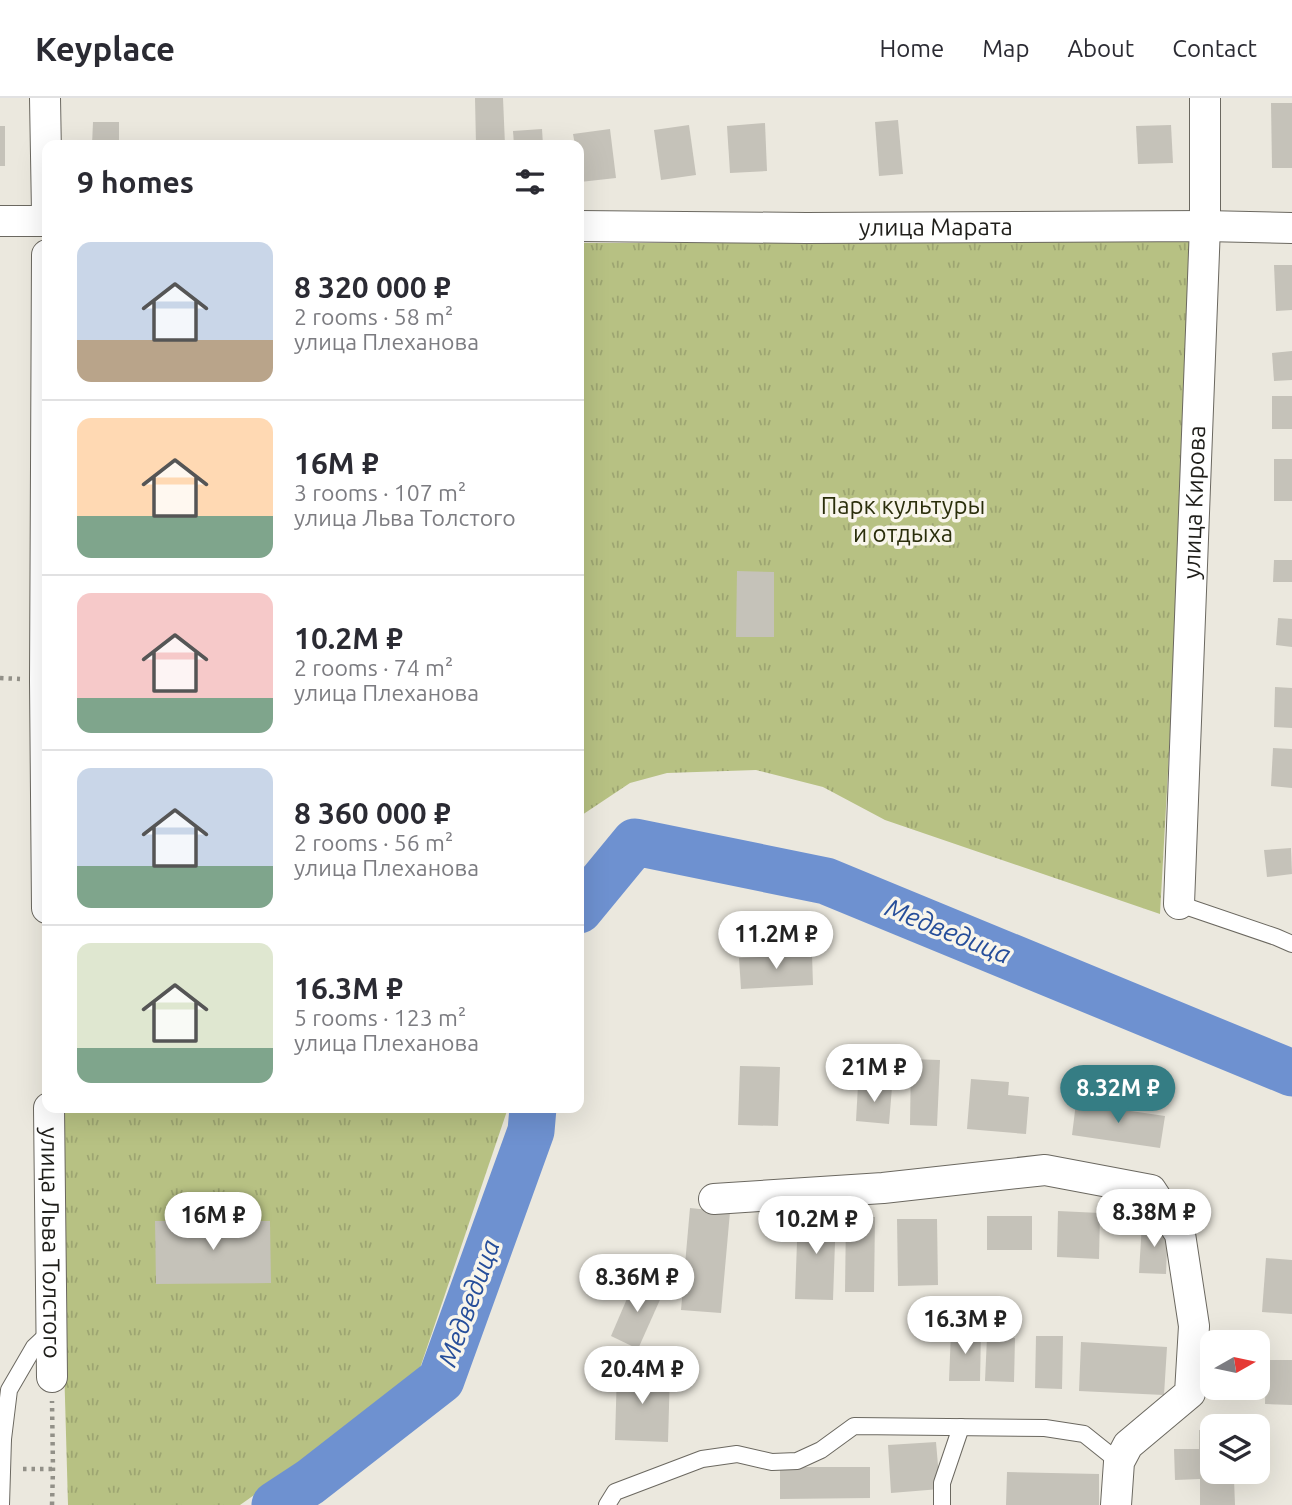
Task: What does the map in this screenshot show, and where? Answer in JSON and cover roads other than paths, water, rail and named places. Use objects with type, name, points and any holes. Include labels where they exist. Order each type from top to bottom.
[{"type":"street","points":[[45,98],[46,140]]},
{"type":"street","name":"улица Кирова","points":[[1179,904],[1205,226],[1205,98]]},
{"type":"street","points":[[0,221],[42,221]]},
{"type":"street","name":"улица Марата","points":[[584,226],[1292,228]]},
{"type":"street","name":"улица Льва Толстого","points":[[49,1113],[52,1377]]},
{"type":"street","points":[[714,1199],[883,1188],[1045,1170],[1150,1190],[1180,1234],[1194,1326],[1190,1393],[1128,1445],[1119,1462],[1116,1505]]},
{"type":"lane","points":[[1179,904],[1292,944]]},
{"type":"lane","points":[[1,1505],[1,1439],[9,1390],[34,1347],[51,1331]]},
{"type":"lane","points":[[607,1505],[615,1492],[702,1459],[737,1454],[772,1462],[797,1461],[821,1450],[854,1426],[1045,1428],[1084,1434],[1119,1462]]},
{"type":"lane","points":[[942,1505],[942,1483],[961,1427]]},
{"type":"waterway","name":"Медведица","points":[[584,904],[635,842],[826,881],[1292,1073]]},
{"type":"waterway","name":"Медведица","points":[[275,1505],[310,1482],[441,1380],[531,1131],[533,1113]]},
{"type":"park label","name":"Парк культуры и отдыха","points":[[903,520]]}]
